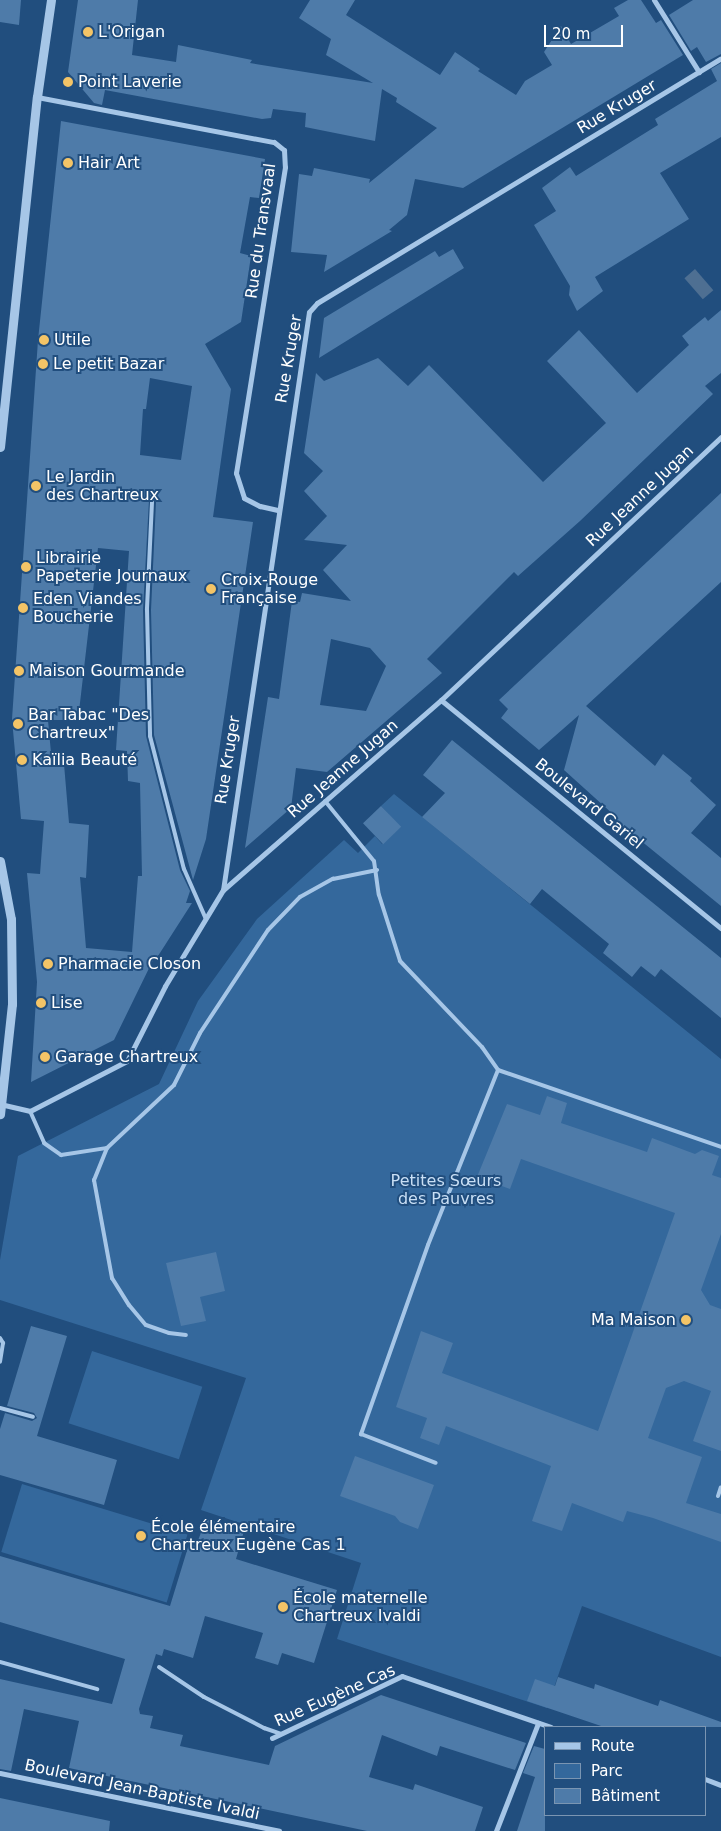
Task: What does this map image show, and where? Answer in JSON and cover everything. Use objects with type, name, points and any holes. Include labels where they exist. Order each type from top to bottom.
[{"type":"street","points":[[0,447],[37,97],[51,0]]},
{"type":"street","points":[[654,0],[699,72]]},
{"type":"street","name":"Rue Kruger","points":[[223,890],[304,324],[309,312],[317,303],[721,58]]},
{"type":"street","name":"Rue du Transvaal","points":[[37,97],[274,142],[284,150],[285,168],[236,473],[244,498],[260,506],[278,510]]},
{"type":"street","name":"Rue Jeanne Jugan","points":[[30,1111],[127,1061],[223,890],[441,700],[721,437]]},
{"type":"street","name":"Boulevard Gariel","points":[[441,700],[721,928]]},
{"type":"street","points":[[0,861],[11,919],[12,995],[0,1108],[30,1111]]},
{"type":"street","name":"Rue Eugène Cas","points":[[272,1738],[402,1676],[548,1726]]},
{"type":"street","points":[[496,1831],[538,1723]]},
{"type":"street","name":"Boulevard Jean-Baptiste Ivaldi","points":[[0,1773],[279,1831]]},
{"type":"street","points":[[706,1779],[721,1785]]},
{"type":"lane","points":[[152,502],[147,610],[150,736],[184,869],[206,919]]},
{"type":"lane","points":[[325,801],[364,846],[376,870],[379,895],[400,961],[482,1047],[498,1070],[721,1147]]},
{"type":"lane","points":[[186,1335],[169,1333],[146,1325],[129,1305],[112,1278],[94,1180],[107,1148],[174,1085],[200,1033],[268,930],[300,897],[333,879],[376,870]]},
{"type":"lane","points":[[436,1463],[360,1434],[428,1245],[498,1070]]},
{"type":"lane","points":[[30,1111],[44,1143],[61,1155],[107,1148]]},
{"type":"lane","points":[[0,1338],[3,1343],[0,1362]]},
{"type":"lane","points":[[0,1408],[33,1417]]},
{"type":"lane","points":[[718,1496],[721,1487]]},
{"type":"lane","points":[[0,1662],[97,1690]]},
{"type":"lane","points":[[159,1667],[204,1697],[264,1728],[281,1734]]},
{"type":"green space","name":"Petites Sœurs des Pauvres","points":[[394,794],[721,1059],[721,1657],[582,1606],[547,1708],[337,1639],[361,1563],[201,1510],[246,1378],[0,1300],[0,1260],[18,1156],[159,1084],[198,1001],[257,919],[344,840],[358,853],[375,836],[382,844],[395,832],[392,818],[381,806]]},
{"type":"green space","points":[[92,1351],[202,1387],[179,1459],[69,1423]]},
{"type":"green space","points":[[22,1484],[187,1535],[167,1602],[1,1552]]},
{"type":"shaded area","points":[[695,269],[713,290],[703,299],[684,278]]},
{"type":"building","points":[[0,0],[21,0],[19,25],[0,22]]},
{"type":"building","points":[[78,0],[138,0],[132,55],[176,62],[178,45],[252,60],[250,63],[373,83],[326,55],[331,39],[299,18],[310,0],[355,0],[346,15],[440,75],[455,52],[480,69],[478,71],[516,95],[525,81],[552,65],[544,52],[561,26],[571,44],[619,16],[614,8],[628,0],[641,0],[656,23],[661,20],[683,55],[463,188],[415,179],[407,215],[389,230],[392,231],[324,272],[327,255],[291,252],[299,174],[312,176],[314,168],[370,179],[369,183],[437,128],[396,102],[397,98],[382,89],[375,141],[305,127],[306,113],[273,109],[271,118],[262,119],[105,90],[102,105],[94,103],[68,72]]},
{"type":"building","points":[[693,0],[721,0],[721,54],[706,62],[697,47],[691,51],[669,15]]},
{"type":"building","points":[[721,63],[721,137],[660,173],[689,219],[595,277],[603,291],[577,311],[569,295],[570,286],[534,225],[556,211],[542,188],[570,167],[576,176],[658,125],[655,119],[717,81],[711,69]]},
{"type":"building","points":[[61,121],[265,159],[259,198],[250,197],[240,253],[251,256],[241,322],[205,344],[231,389],[213,517],[253,522],[206,839],[193,880],[154,735],[151,610],[156,502],[153,498],[149,500],[143,610],[146,736],[180,870],[190,891],[186,903],[192,903],[158,956],[155,956],[114,1040],[31,1082],[37,982],[27,873],[40,874],[44,821],[21,819],[12,719],[38,340]],"holes":[[[150,378],[192,386],[181,460],[140,455],[143,409],[146,409]],[[98,548],[129,551],[116,750],[127,751],[128,781],[140,783],[142,876],[138,876],[132,952],[86,948],[80,877],[86,878],[89,825],[69,823],[64,764],[52,764],[48,720],[78,720]]]},
{"type":"building","points":[[453,249],[464,268],[319,358],[324,318],[435,251],[439,257]]},
{"type":"building","points":[[721,310],[721,373],[705,386],[713,394],[580,521],[518,576],[514,572],[427,659],[442,673],[327,772],[296,768],[291,808],[245,848],[268,697],[279,699],[292,601],[300,602],[302,593],[351,601],[323,570],[347,545],[304,540],[327,516],[304,491],[323,471],[304,453],[316,373],[324,381],[378,358],[408,386],[429,365],[543,482],[606,423],[547,361],[579,330],[637,393],[689,345],[682,336],[705,317],[708,321]],"holes":[[[331,639],[370,648],[386,666],[366,711],[320,705]]]},
{"type":"building","points":[[721,493],[721,582],[586,706],[655,766],[663,754],[692,778],[690,781],[716,805],[691,833],[721,858],[721,906],[613,818],[615,816],[564,770],[579,715],[539,750],[501,718],[508,709],[499,700]]},
{"type":"building","points":[[452,740],[721,958],[721,1018],[661,969],[655,977],[641,966],[632,977],[603,953],[609,944],[542,889],[530,904],[422,817],[445,793],[423,775]]},
{"type":"building","points":[[381,806],[401,827],[383,844],[363,823]]},
{"type":"building","name":"Ma Maison","points":[[547,1096],[567,1103],[561,1123],[647,1152],[652,1138],[695,1154],[702,1150],[719,1156],[712,1175],[721,1178],[721,1234],[701,1290],[710,1305],[721,1309],[721,1451],[693,1441],[711,1391],[684,1381],[666,1388],[648,1438],[702,1457],[686,1503],[721,1514],[721,1542],[627,1511],[623,1522],[572,1503],[562,1531],[532,1521],[551,1466],[446,1426],[439,1445],[420,1438],[427,1418],[396,1407],[421,1331],[453,1343],[442,1373],[598,1431],[675,1213],[521,1159],[510,1189],[477,1177],[507,1104],[540,1115]]},
{"type":"building","points":[[216,1252],[225,1291],[200,1297],[206,1321],[181,1326],[166,1263]]},
{"type":"building","points":[[31,1326],[67,1336],[37,1436],[117,1460],[104,1505],[0,1475],[0,1429],[5,1413],[32,1421],[37,1418],[34,1413],[7,1406]]},
{"type":"building","points":[[355,1456],[434,1485],[418,1529],[400,1522],[395,1516],[340,1496]]},
{"type":"building","points":[[206,1519],[244,1531],[236,1559],[337,1590],[314,1663],[282,1653],[278,1665],[255,1658],[263,1633],[205,1616],[193,1658],[164,1649],[162,1656],[156,1654],[139,1709],[140,1714],[153,1716],[150,1728],[183,1735],[180,1746],[269,1765],[275,1746],[381,1695],[526,1743],[515,1770],[440,1746],[437,1756],[382,1735],[369,1777],[413,1790],[415,1784],[483,1807],[475,1831],[367,1831],[69,1768],[79,1721],[24,1709],[11,1771],[0,1769],[0,1679],[112,1704],[125,1659],[0,1622],[0,1556],[170,1606],[189,1544],[196,1546]]},
{"type":"building","points":[[558,1677],[594,1689],[595,1684],[658,1706],[660,1700],[721,1722],[721,1727],[601,1726],[527,1701],[535,1679],[555,1686]]},
{"type":"building","points":[[534,1746],[544,1749],[545,1831],[517,1831],[535,1777],[523,1773]]},
{"type":"building","points":[[0,1798],[110,1821],[109,1831],[0,1831]]},
{"type":"place","name":"L'Origan","points":[[88,32]]},
{"type":"place","name":"Point Laverie","points":[[68,82]]},
{"type":"place","name":"Hair Art","points":[[68,163]]},
{"type":"place","name":"Utile","points":[[44,340]]},
{"type":"place","name":"Le petit Bazar","points":[[43,364]]},
{"type":"place","name":"Le Jardin des Chartreux","points":[[36,486]]},
{"type":"place","name":"Librairie Papeterie Journaux","points":[[26,567]]},
{"type":"place","name":"Croix-Rouge Française","points":[[211,589]]},
{"type":"place","name":"Eden Viandes Boucherie","points":[[23,608]]},
{"type":"place","name":"Maison Gourmande","points":[[19,671]]},
{"type":"place","name":"Bar Tabac \"Des Chartreux\"","points":[[18,724]]},
{"type":"place","name":"Kaïlia Beauté","points":[[22,760]]},
{"type":"place","name":"Pharmacie Closon","points":[[48,964]]},
{"type":"place","name":"Lise","points":[[41,1003]]},
{"type":"place","name":"Garage Chartreux","points":[[45,1057]]},
{"type":"place","name":"Ma Maison","points":[[686,1320]]},
{"type":"place","name":"École élémentaire Chartreux Eugène Cas 1","points":[[141,1536]]},
{"type":"place","name":"École maternelle Chartreux Ivaldi","points":[[283,1607]]}]
